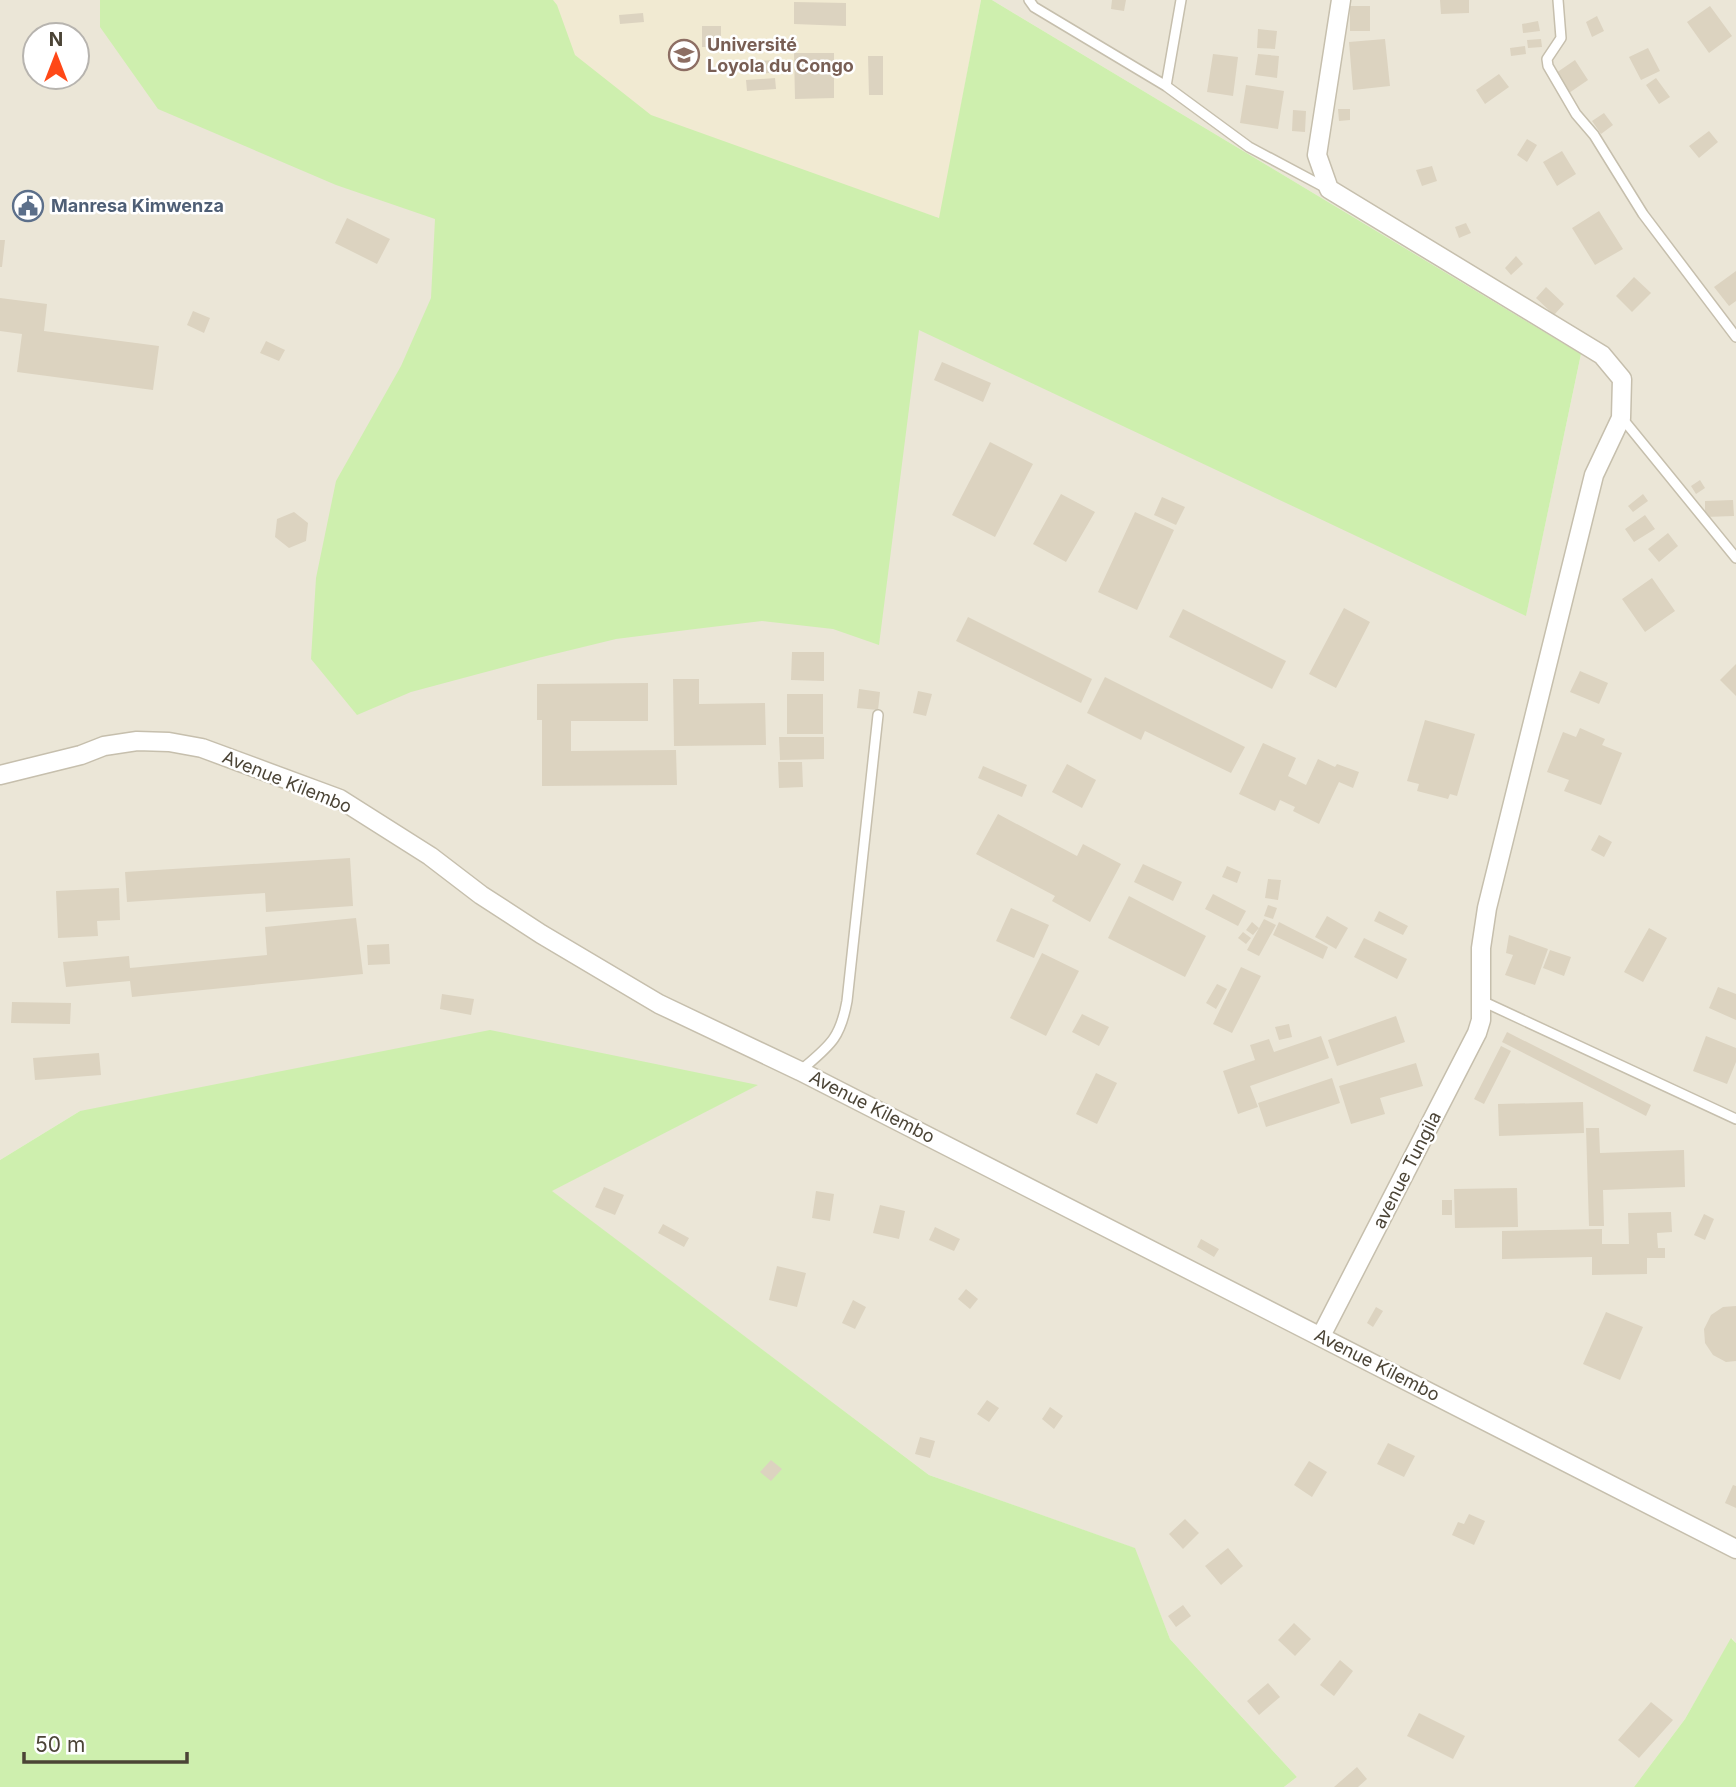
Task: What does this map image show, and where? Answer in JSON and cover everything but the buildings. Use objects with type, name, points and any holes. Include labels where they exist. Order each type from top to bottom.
[{"type":"street","points":[[1341,0],[1317,155],[1329,189],[1602,355],[1622,379],[1621,418]]},
{"type":"street","name":"avenue Tungila","points":[[1321,1336],[1477,1033],[1481,1020],[1481,948],[1487,908],[1594,475],[1621,418]]},
{"type":"street","name":"Avenue Kilembo","points":[[0,775],[81,755],[104,746],[137,741],[169,742],[202,748],[327,794],[353,807],[430,856],[481,895],[541,934],[659,1004],[800,1071],[1736,1549]]},
{"type":"lane","points":[[1029,0],[1034,7],[1166,86],[1249,147],[1329,189]]},
{"type":"lane","points":[[1166,86],[1181,0]]},
{"type":"lane","points":[[1558,0],[1561,38],[1547,59],[1548,66],[1576,114],[1594,135],[1643,214],[1736,337]]},
{"type":"lane","points":[[1621,418],[1736,558]]},
{"type":"lane","points":[[800,1071],[830,1045],[842,1027],[878,715]]},
{"type":"lane","points":[[1482,1001],[1736,1119]]},
{"type":"shaded area","points":[[0,0],[214,0],[940,218],[1526,615],[1581,354],[992,0],[1736,0],[1736,1643],[1732,1638],[1685,1719],[1634,1787],[1284,1787],[1297,1777],[1170,1639],[1134,1548],[929,1475],[551,1191],[757,1085],[80,1111],[0,1160]]},
{"type":"shaded area","name":"Université Loyola du Congo","points":[[214,0],[981,0],[940,218]]},
{"type":"green space","points":[[100,0],[553,0],[575,55],[651,115],[939,218],[981,0],[992,0],[1581,354],[1526,616],[919,330],[879,645],[833,629],[762,621],[616,639],[411,692],[357,715],[311,659],[316,578],[336,481],[401,366],[431,298],[435,219],[336,185],[158,109],[100,27]]},
{"type":"green space","points":[[490,1030],[758,1085],[552,1191],[929,1475],[1135,1548],[1170,1639],[1297,1777],[1284,1787],[0,1787],[0,1160],[80,1111]]},
{"type":"green space","points":[[1731,1638],[1736,1643],[1736,1787],[1634,1787],[1685,1719]]},
{"type":"place","name":"Université Loyola du Congo","points":[[684,55]]},
{"type":"place","name":"Manresa Kimwenza","points":[[28,206]]}]
